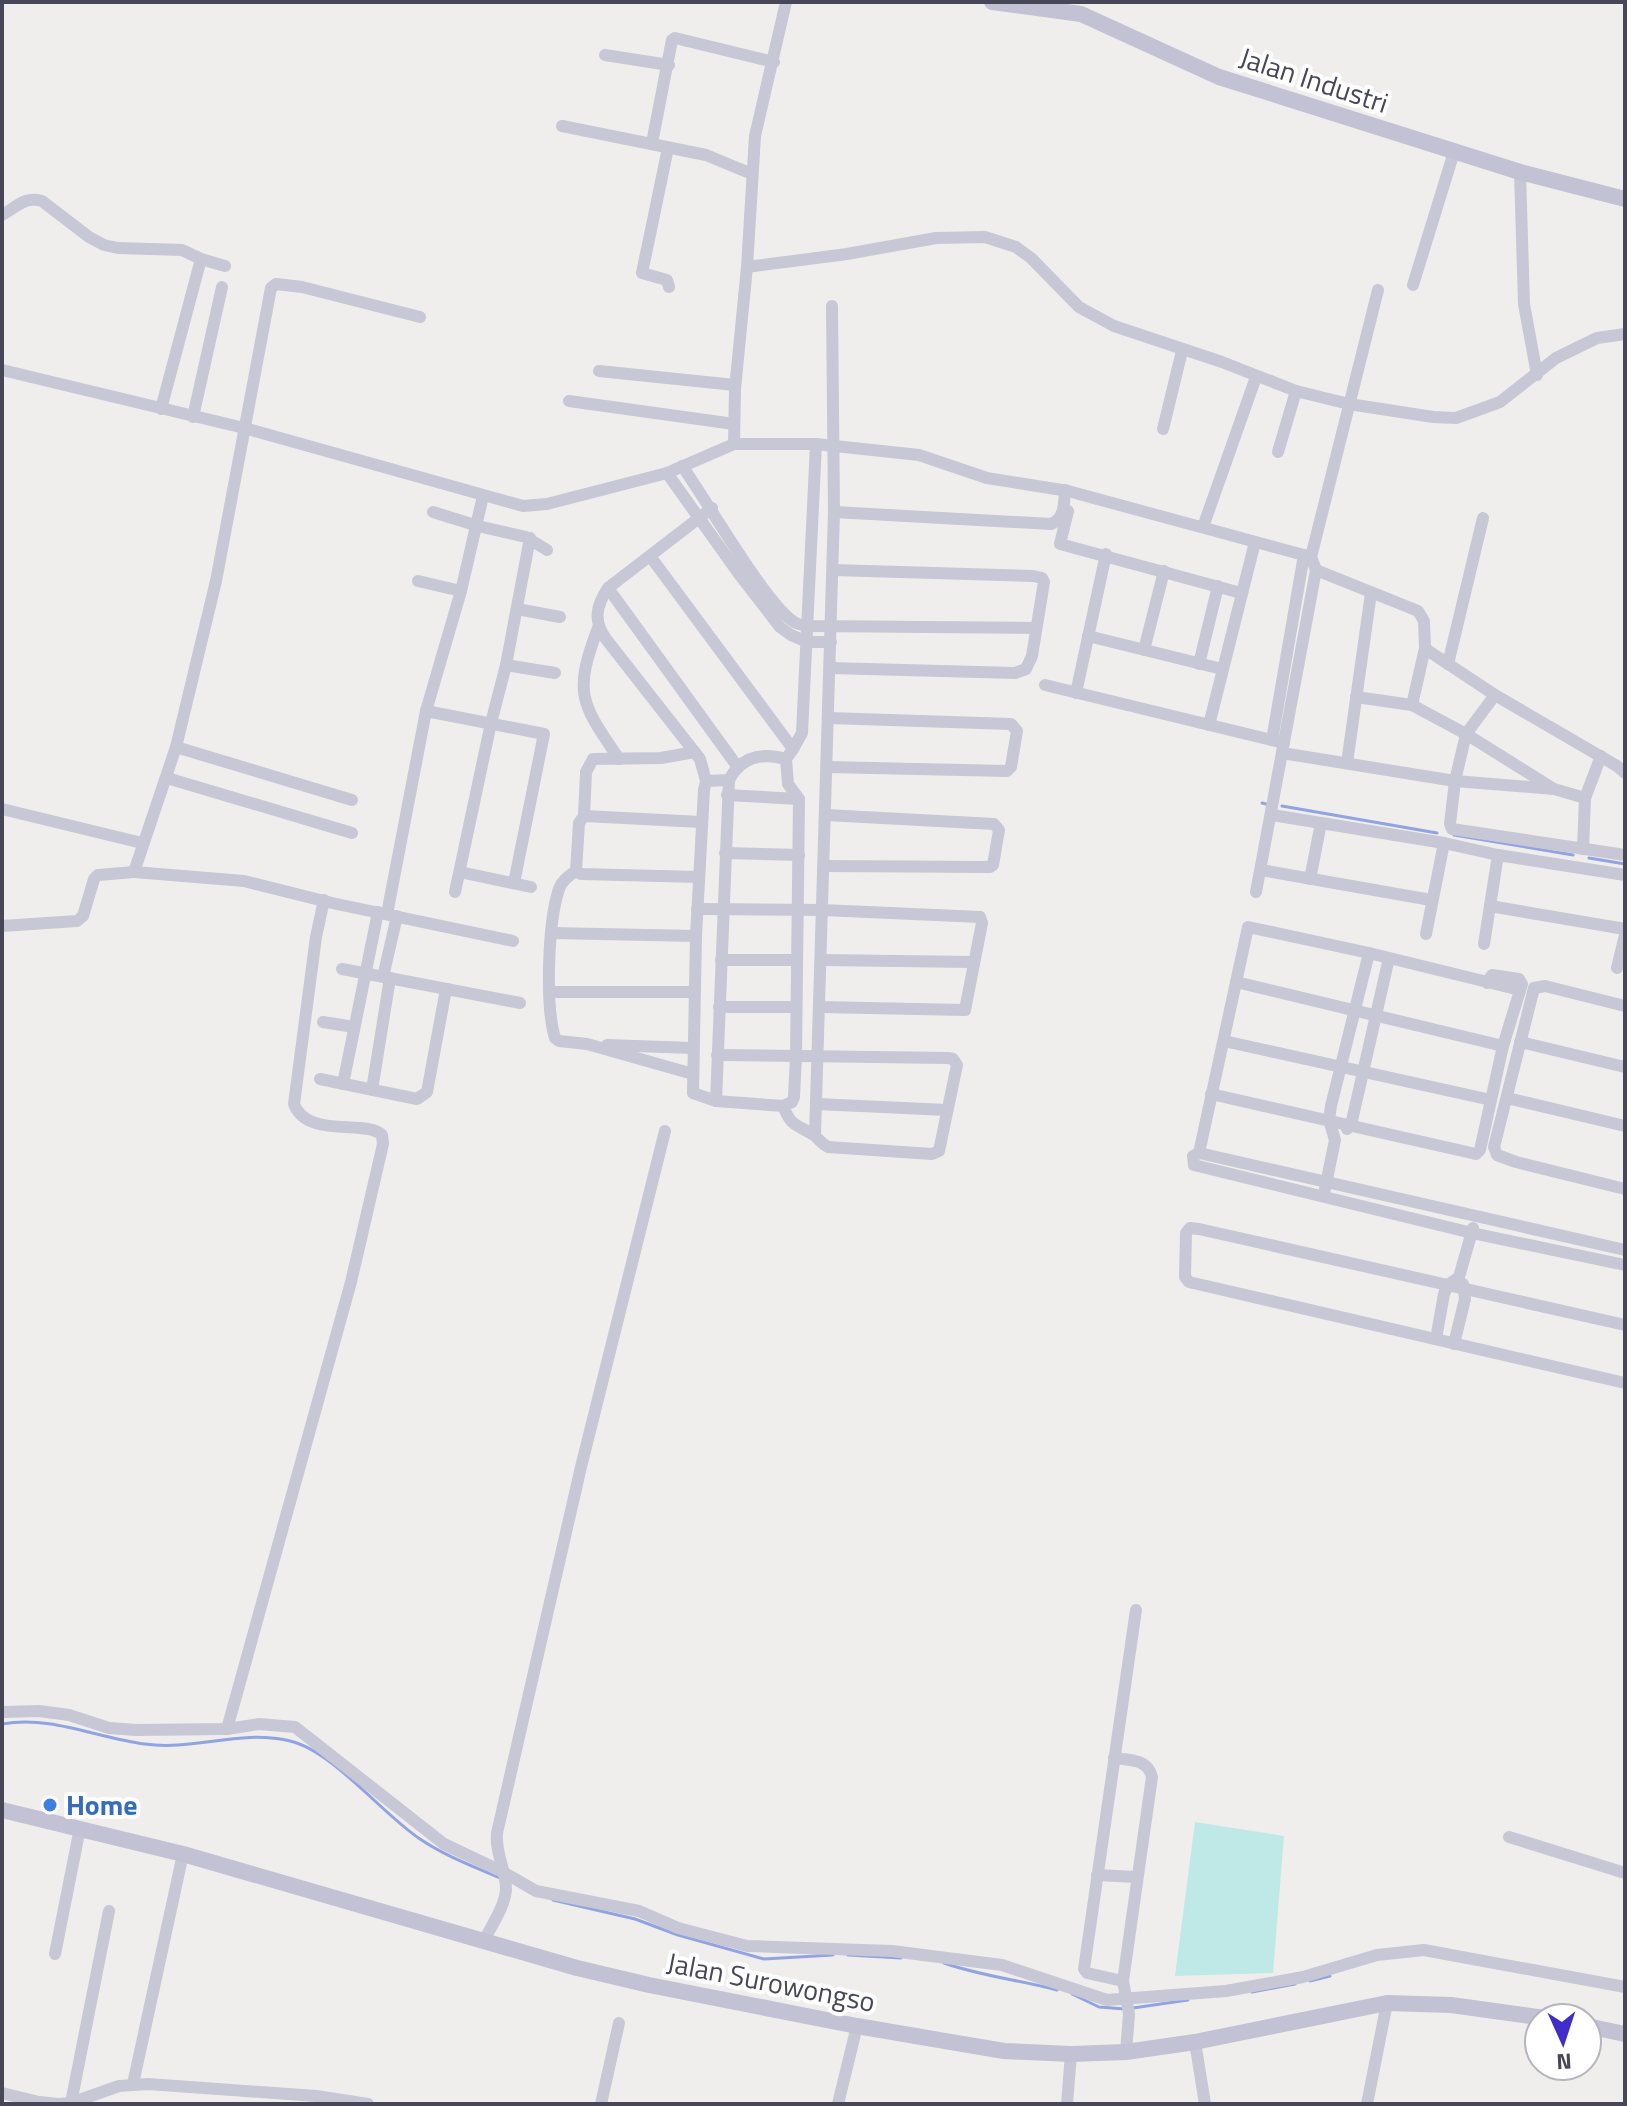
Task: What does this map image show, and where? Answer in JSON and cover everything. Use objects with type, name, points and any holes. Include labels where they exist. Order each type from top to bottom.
[{"type":"street","points":[[734,444],[735,385],[747,267],[755,136],[786,2]]},
{"type":"street","name":"Jalan Industri","points":[[992,2],[1082,8],[1219,77],[1520,172],[1625,199]]},
{"type":"street","points":[[652,143],[672,40],[675,38],[774,62]]},
{"type":"street","points":[[605,55],[669,65]]},
{"type":"street","points":[[562,126],[706,155],[752,174]]},
{"type":"street","points":[[668,148],[642,273],[667,280],[669,287]]},
{"type":"street","points":[[1413,285],[1454,152]]},
{"type":"street","points":[[1520,172],[1524,304],[1537,375]]},
{"type":"street","points":[[2,215],[27,198],[34,199],[42,201],[104,245],[182,250],[225,266]]},
{"type":"street","points":[[747,267],[936,238],[985,237],[1016,247],[1079,307],[1114,326],[1222,362],[1296,391],[1349,404],[1456,418],[1500,402],[1556,358],[1597,338],[1625,334]]},
{"type":"street","points":[[161,409],[201,259]]},
{"type":"street","points":[[134,872],[176,747],[216,581],[273,285],[302,287],[420,317]]},
{"type":"street","points":[[193,417],[222,287]]},
{"type":"street","points":[[1256,892],[1272,815],[1279,745],[1308,556],[1378,290]]},
{"type":"street","points":[[815,1135],[833,570],[832,306]]},
{"type":"street","points":[[1163,429],[1182,351]]},
{"type":"street","points":[[2,370],[244,428],[483,496],[534,506],[667,473],[734,444],[816,444],[919,455],[987,478],[1068,491],[1308,556],[1316,570],[1418,611],[1424,621],[1425,648],[1412,705]]},
{"type":"street","points":[[599,371],[735,385]]},
{"type":"street","points":[[1203,527],[1256,377]]},
{"type":"street","points":[[1278,452],[1296,391]]},
{"type":"street","points":[[569,401],[734,424]]},
{"type":"street","points":[[598,628],[703,764],[706,781],[697,909],[692,1048],[694,1095],[716,1101],[783,1106],[792,1102],[794,1097],[796,1056],[799,799],[788,784],[790,754],[802,733],[816,444]]},
{"type":"street","points":[[682,466],[771,597],[796,623],[808,626],[1036,628]]},
{"type":"street","points":[[667,473],[780,627],[807,642],[831,642]]},
{"type":"street","points":[[834,512],[1051,524],[1056,523],[1063,512],[1068,491]]},
{"type":"street","points":[[1068,491],[1060,544],[1241,593]]},
{"type":"street","points":[[343,1084],[366,974],[387,914],[426,711],[461,591],[483,496]]},
{"type":"street","points":[[619,759],[587,712],[585,701],[583,674],[598,628],[600,600],[608,588],[712,508]]},
{"type":"street","points":[[433,512],[530,538],[547,550]]},
{"type":"street","points":[[1448,664],[1483,518]]},
{"type":"street","points":[[455,892],[506,665],[530,538]]},
{"type":"street","points":[[1209,725],[1255,542]]},
{"type":"street","points":[[1076,693],[1106,554]]},
{"type":"street","points":[[650,556],[790,754]]},
{"type":"street","points":[[830,668],[1015,673],[1026,669],[1030,664],[1044,582],[1039,577],[833,570]]},
{"type":"street","points":[[1279,745],[1316,570]]},
{"type":"street","points":[[1144,650],[1164,571]]},
{"type":"street","points":[[418,581],[461,591]]},
{"type":"street","points":[[1199,664],[1218,586]]},
{"type":"street","points":[[608,588],[737,766]]},
{"type":"street","points":[[1347,763],[1371,593]]},
{"type":"street","points":[[517,609],[560,617]]},
{"type":"street","points":[[1088,636],[1222,669]]},
{"type":"street","points":[[1425,648],[1495,695],[1625,773]]},
{"type":"street","points":[[506,665],[555,673]]},
{"type":"street","points":[[1045,685],[1347,763],[1455,781],[1554,789],[1585,798]]},
{"type":"street","points":[[1495,695],[1466,734],[1455,781],[1452,829],[1625,855]]},
{"type":"street","points":[[1356,697],[1412,705],[1466,734],[1554,789]]},
{"type":"street","points":[[426,711],[545,735],[514,883]]},
{"type":"street","points":[[827,767],[1007,771],[1011,767],[1017,731],[1011,724],[829,718]]},
{"type":"street","points":[[176,747],[352,800]]},
{"type":"street","points":[[576,871],[579,823],[584,816],[586,772],[593,759],[677,757],[695,752]]},
{"type":"street","points":[[716,1101],[729,780],[737,766],[757,757],[790,754]]},
{"type":"street","points":[[1583,849],[1585,798],[1601,756]]},
{"type":"street","points":[[167,778],[352,833]]},
{"type":"street","points":[[706,781],[729,780]]},
{"type":"street","points":[[727,795],[799,799]]},
{"type":"street","points":[[2,809],[142,843]]},
{"type":"street","points":[[824,866],[990,867],[993,865],[999,830],[994,824],[826,815]]},
{"type":"street","points":[[1272,815],[1625,875]]},
{"type":"street","points":[[584,816],[701,822]]},
{"type":"street","points":[[1310,879],[1321,823]]},
{"type":"street","points":[[1426,934],[1444,843]]},
{"type":"street","points":[[725,853],[799,855]]},
{"type":"street","points":[[1484,944],[1498,855]]},
{"type":"street","points":[[1261,870],[1431,900]]},
{"type":"street","points":[[576,871],[581,874],[699,877]]},
{"type":"street","points":[[576,871],[565,878],[559,888],[552,933],[550,992],[555,1038],[587,1044],[692,1048]]},
{"type":"street","points":[[2,926],[77,921],[83,916],[98,875],[134,872],[244,881],[513,941]]},
{"type":"street","points":[[460,872],[531,887]]},
{"type":"street","points":[[228,1725],[351,1282],[383,1144],[382,1135],[375,1129],[354,1129],[304,1118],[294,1104],[316,937],[324,900]]},
{"type":"street","points":[[1490,906],[1625,932],[1621,960]]},
{"type":"street","points":[[697,909],[978,916],[982,923],[967,1006],[961,1011],[820,1007]]},
{"type":"street","points":[[372,1090],[386,978],[387,914]]},
{"type":"street","points":[[1199,1153],[1211,1094],[1248,927],[1487,983],[1492,975],[1521,980],[1480,1150],[1476,1154],[1211,1094]]},
{"type":"street","points":[[552,933],[696,936]]},
{"type":"street","points":[[1323,1196],[1335,1140],[1329,1120],[1369,953]]},
{"type":"street","points":[[1335,1140],[1351,1125],[1389,958]]},
{"type":"street","points":[[721,960],[797,960]]},
{"type":"street","points":[[822,960],[973,962]]},
{"type":"street","points":[[342,969],[520,1003]]},
{"type":"street","points":[[1236,982],[1503,1046]]},
{"type":"street","points":[[1625,1006],[1545,986],[1534,988],[1494,1147],[1497,1155],[1516,1162],[1625,1189]]},
{"type":"street","points":[[320,1079],[417,1099],[427,1092],[446,989]]},
{"type":"street","points":[[550,992],[694,992]]},
{"type":"street","points":[[719,1007],[796,1007]]},
{"type":"street","points":[[323,1022],[354,1027]]},
{"type":"street","points":[[1224,1041],[1491,1100]]},
{"type":"street","points":[[1520,1042],[1625,1067]]},
{"type":"street","points":[[587,1044],[693,1074]]},
{"type":"street","points":[[717,1055],[953,1059],[957,1065],[939,1151],[932,1154],[837,1149],[822,1144],[815,1135],[794,1126],[783,1106]]},
{"type":"street","points":[[1507,1098],[1625,1126]]},
{"type":"street","points":[[817,1104],[947,1110]]},
{"type":"street","points":[[484,1941],[504,1900],[505,1880],[496,1844],[497,1833],[581,1467],[665,1131]]},
{"type":"street","points":[[1625,1250],[1199,1153],[1192,1161],[1199,1168],[1472,1233],[1625,1265]]},
{"type":"street","points":[[1436,1339],[1457,1283],[1476,1217]]},
{"type":"street","points":[[1625,1325],[1457,1283],[1199,1229],[1190,1228],[1186,1233],[1185,1277],[1189,1282],[1625,1383]]},
{"type":"street","points":[[1454,1344],[1465,1299],[1457,1283]]},
{"type":"street","points":[[1123,1981],[1087,1973],[1084,1969],[1136,1610]]},
{"type":"street","points":[[2,1712],[39,1711],[69,1715],[109,1728],[127,1730],[259,1724],[279,1724],[301,1730],[444,1844],[505,1880],[536,1891],[639,1911],[678,1928],[747,1946],[892,1951],[1002,1965],[1128,2006],[1303,1977],[1377,1955],[1424,1950],[1625,1987]]},
{"type":"street","points":[[1114,1758],[1144,1763],[1152,1777],[1123,1981],[1128,2006],[1126,2052]]},
{"type":"street","name":"Jalan Surowongso","points":[[2,1810],[183,1854],[649,1985],[1004,2051],[1071,2054],[1126,2052],[1195,2042],[1387,2003],[1451,2005],[1523,2015]]},
{"type":"street","points":[[55,1954],[80,1828]]},
{"type":"street","points":[[1509,1837],[1625,1873]]},
{"type":"street","points":[[133,2084],[183,1854]]},
{"type":"street","points":[[1097,1875],[1136,1877]]},
{"type":"street","points":[[71,2098],[109,1911]]},
{"type":"street","points":[[1367,2104],[1387,2003]]},
{"type":"street","points":[[601,2104],[619,2023]]},
{"type":"street","points":[[838,2104],[857,2026]]},
{"type":"street","points":[[1603,2029],[1625,2034]]},
{"type":"street","points":[[1195,2042],[1205,2104]]},
{"type":"street","points":[[1067,2104],[1071,2054]]},
{"type":"street","points":[[2,2093],[39,2102],[133,2084],[316,2096],[368,2104]]},
{"type":"shaded area","points":[[1195,1822],[1284,1836],[1273,1973],[1175,1976]]},
{"type":"waterway","points":[[1262,803],[1266,804]]},
{"type":"waterway","points":[[1282,806],[1437,833]]},
{"type":"waterway","points":[[1454,835],[1573,855]]},
{"type":"waterway","points":[[1589,858],[1625,864]]},
{"type":"waterway","points":[[2,1724],[39,1722],[145,1744],[181,1745],[253,1737],[290,1741],[323,1757],[420,1839],[502,1879]]},
{"type":"waterway","points":[[553,1900],[635,1919],[678,1935],[764,1959],[833,1955]]},
{"type":"waterway","points":[[848,1955],[901,1958]]},
{"type":"waterway","points":[[944,1963],[1057,1990]]},
{"type":"waterway","points":[[1310,1981],[1330,1976]]},
{"type":"waterway","points":[[1252,1992],[1295,1984]]},
{"type":"waterway","points":[[1072,1994],[1099,2007],[1125,2009]]},
{"type":"waterway","points":[[1133,2008],[1188,2000]]},
{"type":"place","name":"Home","points":[[50,1805]]}]
